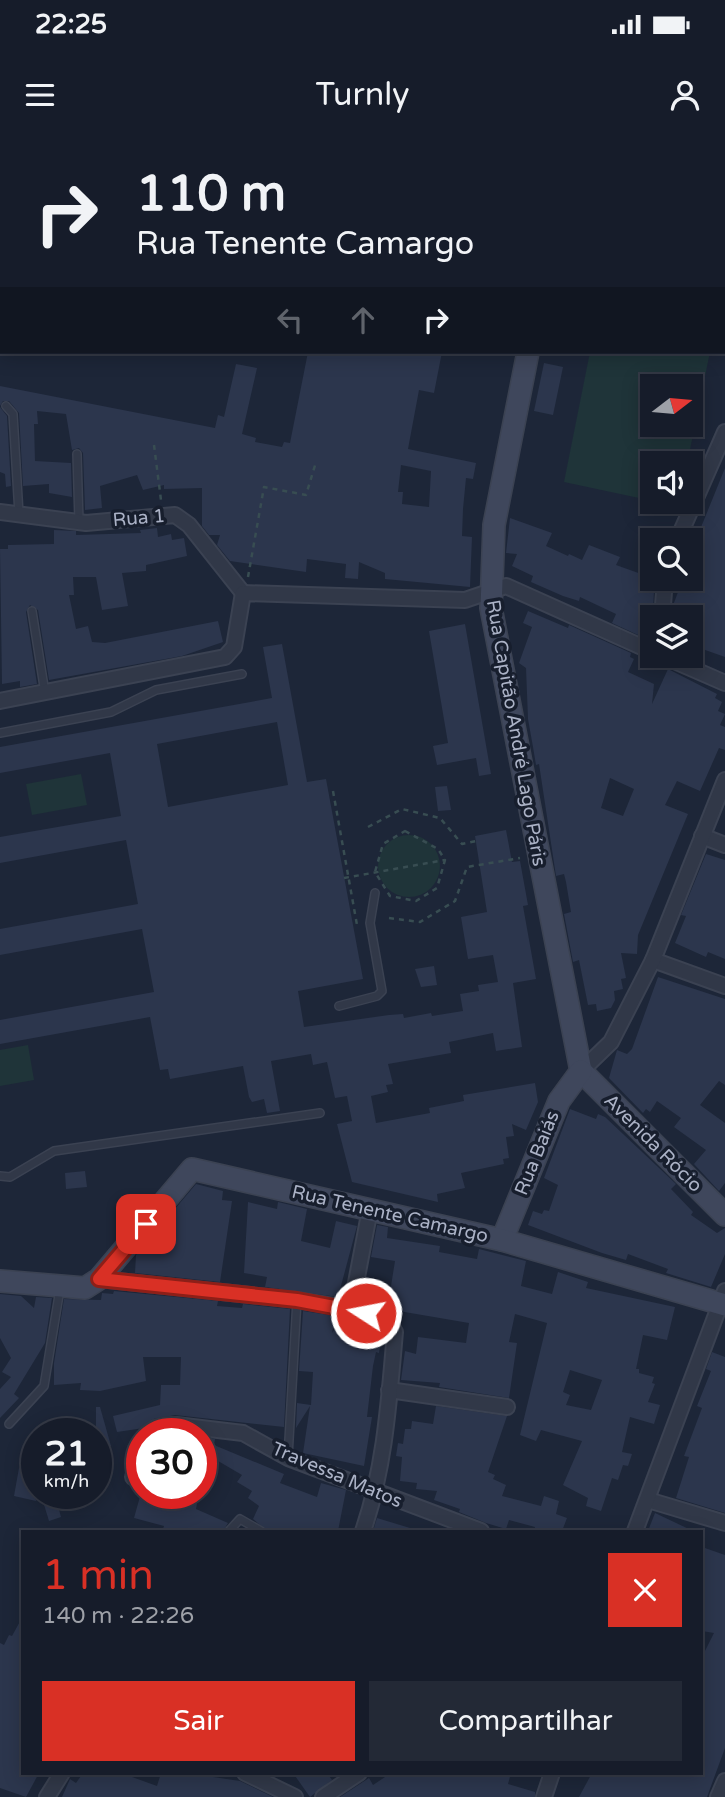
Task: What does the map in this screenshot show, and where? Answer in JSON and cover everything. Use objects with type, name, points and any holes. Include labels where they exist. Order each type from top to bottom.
[{"type":"street","name":"Rua Capitão André Lago Páris","points":[[528,354],[494,525],[490,592],[581,1071]]},
{"type":"street","points":[[683,528],[725,432]]},
{"type":"street","name":"Rua 1","points":[[0,512],[79,522],[175,515],[188,526],[243,593]]},
{"type":"street","points":[[0,701],[225,657],[234,647],[243,593],[465,600],[506,586],[640,646]]},
{"type":"street","points":[[692,668],[725,682]]},
{"type":"street","points":[[581,1071],[611,1042],[653,960],[725,780]]},
{"type":"street","points":[[702,836],[725,845]]},
{"type":"street","points":[[653,960],[725,986]]},
{"type":"street","name":"Avenida Rócio","points":[[581,1071],[725,1215]]},
{"type":"street","name":"Rua Baiás","points":[[502,1240],[559,1101],[581,1071]]},
{"type":"street","name":"Rua Tenente Camargo","points":[[99,1279],[192,1168],[502,1240],[723,1300]]},
{"type":"street","points":[[351,1309],[370,1209]]},
{"type":"street","points":[[0,1281],[85,1288],[99,1279],[297,1300],[381,1316],[390,1322],[395,1332],[390,1390],[376,1493],[363,1530]]},
{"type":"street","points":[[635,1530],[723,1300]]},
{"type":"street","points":[[390,1390],[507,1407]]},
{"type":"street","name":"Travessa Matos","points":[[217,1430],[243,1433],[288,1458],[478,1530]]},
{"type":"street","points":[[648,1500],[725,1523]]},
{"type":"street","points":[[47,1797],[61,1775]]},
{"type":"street","points":[[249,1775],[295,1797]]},
{"type":"street","points":[[323,1797],[356,1775]]},
{"type":"street","points":[[544,1797],[551,1775]]},
{"type":"street","points":[[718,1797],[725,1781]]},
{"type":"lane","points":[[6,406],[13,414],[19,514]]},
{"type":"lane","points":[[77,454],[79,522]]},
{"type":"lane","points":[[32,611],[45,693]]},
{"type":"lane","points":[[0,733],[111,712],[156,690],[242,674]]},
{"type":"lane","points":[[339,1006],[377,996],[382,991],[370,923],[374,893]]},
{"type":"lane","points":[[0,1176],[10,1177],[54,1151],[320,1113]]},
{"type":"lane","points":[[9,1424],[44,1386],[60,1286]]},
{"type":"lane","points":[[288,1458],[297,1300]]},
{"type":"lane","points":[[230,1530],[240,1519],[259,1530]]},
{"type":"path","points":[[154,445],[163,514]]},
{"type":"path","points":[[243,593],[264,486],[306,495],[316,462]]},
{"type":"path","points":[[332,791],[357,925]]},
{"type":"path","points":[[368,827],[402,809],[440,818],[462,844],[476,841]]},
{"type":"path","points":[[405,831],[438,849],[445,860],[437,888],[416,901],[390,896],[375,872],[383,844],[405,831]]},
{"type":"path","points":[[389,918],[420,922],[455,901],[467,867],[538,855]]},
{"type":"path","points":[[346,877],[445,860]]},
{"type":"green space","points":[[590,354],[710,354],[704,381],[704,374],[640,374],[640,438],[692,438],[690,451],[640,451],[640,498],[564,482]]},
{"type":"green space","points":[[81,774],[87,805],[32,815],[26,784]]},
{"type":"green space","points":[[409,835],[431,844],[440,866],[431,888],[409,897],[387,888],[378,866],[387,844]]},
{"type":"green space","points":[[28,1045],[34,1080],[0,1086],[0,1050]]},
{"type":"building","points":[[308,354],[442,354],[434,393],[419,390],[408,449],[476,463],[473,479],[466,478],[463,509],[462,536],[472,537],[470,587],[385,579],[385,573],[359,562],[358,579],[345,578],[346,564],[307,559],[306,572],[230,561],[217,545],[220,535],[209,535],[202,526],[202,488],[164,489],[164,485],[143,490],[137,475],[100,486],[102,508],[85,510],[83,453],[79,448],[72,450],[66,414],[37,411],[38,424],[34,424],[35,461],[71,463],[72,497],[49,493],[49,484],[23,486],[19,413],[9,401],[3,401],[0,406],[0,386],[215,428],[218,415],[224,417],[236,364],[257,368],[242,434],[256,438],[255,442],[282,447],[284,442],[290,443]],"holes":[[[401,465],[431,471],[429,507],[402,504],[403,492],[398,492]]]},
{"type":"building","points":[[544,363],[563,367],[553,415],[534,411]]},
{"type":"building","points":[[0,407],[7,416],[11,486],[6,487],[5,474],[0,472]]},
{"type":"building","points":[[725,468],[725,657],[703,649],[703,605],[673,605],[678,591],[703,591],[703,528],[701,528]]},
{"type":"building","points":[[510,518],[552,533],[546,546],[568,556],[569,554],[582,560],[589,545],[620,557],[616,565],[640,574],[640,591],[654,591],[653,605],[640,605],[638,635],[612,623],[616,614],[580,597],[579,601],[531,582],[533,576],[512,566],[517,554],[506,553]]},
{"type":"building","points":[[157,528],[158,537],[171,534],[172,540],[184,538],[187,556],[146,565],[146,571],[122,573],[128,606],[102,610],[96,577],[73,577],[74,595],[69,595],[76,629],[88,626],[92,642],[105,643],[218,621],[223,642],[182,656],[49,680],[38,610],[30,605],[26,612],[37,684],[20,687],[20,681],[2,684],[0,549],[8,549],[8,545],[54,544],[54,530],[76,531],[76,535],[141,533],[140,530]]},
{"type":"building","points":[[528,611],[568,628],[569,625],[631,653],[630,657],[634,659],[628,672],[654,684],[652,704],[668,669],[717,694],[715,698],[722,702],[718,711],[725,714],[720,725],[725,727],[725,750],[719,748],[700,791],[677,781],[665,805],[688,814],[638,935],[637,954],[621,953],[626,978],[621,979],[623,989],[614,991],[615,1000],[611,1008],[597,1011],[596,1004],[588,1005],[579,960],[573,962],[564,914],[571,912],[566,882],[564,874],[556,876],[539,764],[536,765],[528,719],[526,668],[519,663],[532,627],[523,623]],"holes":[[[610,778],[634,789],[623,816],[601,808]]]},
{"type":"building","points":[[465,624],[491,774],[479,776],[476,758],[437,765],[433,746],[448,743],[429,631]]},
{"type":"building","points":[[282,644],[307,782],[326,779],[363,979],[298,991],[304,1027],[389,1015],[403,1014],[404,1018],[463,1011],[460,994],[479,991],[478,985],[498,982],[493,955],[468,959],[461,917],[487,912],[475,836],[506,830],[512,862],[520,861],[528,905],[523,906],[536,979],[513,983],[522,1047],[496,1051],[493,1033],[449,1042],[451,1053],[388,1064],[393,1084],[386,1085],[388,1092],[371,1096],[376,1123],[430,1113],[429,1108],[464,1101],[463,1095],[535,1083],[538,1102],[526,1130],[512,1124],[514,1136],[506,1137],[509,1158],[503,1159],[504,1164],[461,1173],[465,1188],[437,1194],[438,1202],[352,1182],[337,1124],[352,1121],[347,1096],[335,1098],[327,1062],[313,1065],[311,1054],[271,1061],[280,1111],[267,1113],[264,1099],[252,1102],[249,1097],[243,1066],[170,1079],[168,1069],[160,1070],[150,1017],[0,1044],[0,1020],[154,992],[142,929],[0,955],[0,929],[138,904],[126,840],[0,863],[0,837],[121,816],[110,753],[0,773],[0,747],[272,698],[263,647]],"holes":[[[277,722],[288,785],[168,807],[157,744]]]},
{"type":"building","points":[[447,786],[451,810],[438,811],[435,787]]},
{"type":"building","points":[[706,854],[725,860],[725,959],[708,952],[706,957],[675,943],[686,916],[681,915]]},
{"type":"building","points":[[434,966],[437,985],[421,987],[415,969]]},
{"type":"building","points":[[658,977],[725,999],[725,1085],[719,1081],[700,1105],[725,1123],[725,1183],[719,1191],[694,1164],[706,1150],[674,1127],[681,1118],[657,1101],[650,1112],[646,1109],[643,1113],[609,1078],[617,1050],[627,1054],[632,1049]]},
{"type":"building","points":[[570,1109],[596,1119],[598,1114],[605,1117],[676,1184],[671,1189],[693,1212],[691,1215],[717,1233],[725,1228],[725,1254],[711,1287],[666,1273],[668,1269],[628,1254],[626,1260],[528,1225],[533,1211],[542,1214],[544,1210],[549,1211],[558,1185],[544,1178]]},
{"type":"building","points":[[85,1171],[87,1187],[66,1189],[65,1173]]},
{"type":"building","points":[[196,1184],[223,1191],[222,1200],[232,1201],[220,1282],[135,1273],[136,1255]]},
{"type":"building","points":[[248,1202],[277,1209],[278,1202],[307,1209],[301,1241],[330,1248],[336,1221],[357,1226],[338,1297],[265,1287],[267,1277],[244,1273]]},
{"type":"building","points":[[377,1225],[388,1227],[387,1238],[440,1246],[439,1252],[477,1259],[479,1249],[526,1261],[521,1286],[552,1294],[558,1272],[588,1282],[586,1288],[675,1307],[667,1340],[643,1335],[636,1369],[639,1369],[639,1373],[654,1377],[652,1383],[655,1384],[648,1402],[660,1405],[654,1424],[630,1417],[622,1452],[632,1454],[628,1466],[623,1465],[618,1480],[612,1478],[601,1511],[586,1506],[588,1498],[563,1485],[582,1441],[541,1430],[536,1441],[520,1435],[547,1323],[515,1314],[509,1342],[517,1343],[509,1398],[439,1387],[440,1383],[401,1380],[405,1351],[416,1354],[418,1337],[466,1343],[469,1323],[387,1309],[388,1300],[363,1298],[366,1282],[391,1286],[395,1261],[371,1257]],"holes":[[[570,1370],[602,1380],[591,1410],[566,1405],[570,1395],[563,1392]]]},
{"type":"building","points":[[114,1291],[218,1301],[217,1306],[242,1308],[243,1304],[290,1309],[284,1427],[175,1415],[126,1418],[126,1431],[117,1432],[113,1416],[160,1405],[161,1385],[180,1385],[181,1357],[143,1357],[146,1381],[100,1391],[80,1390],[81,1383],[54,1385],[54,1363],[64,1299],[101,1300],[102,1293],[113,1294]]},
{"type":"building","points":[[0,1294],[21,1296],[34,1308],[36,1297],[52,1298],[45,1343],[14,1394],[19,1398],[0,1418],[0,1389],[11,1377],[2,1372],[11,1358],[0,1338]]},
{"type":"building","points":[[303,1311],[336,1316],[332,1333],[342,1317],[360,1321],[358,1330],[382,1332],[379,1353],[376,1352],[373,1366],[367,1417],[372,1417],[364,1466],[303,1453],[310,1406],[296,1428],[297,1403],[311,1405],[313,1372],[299,1371]]},
{"type":"building","points":[[712,1352],[725,1357],[725,1513],[676,1498],[689,1457],[684,1456],[702,1408],[697,1406],[711,1371],[706,1369]]},
{"type":"building","points":[[436,1406],[507,1416],[488,1472],[495,1475],[493,1479],[506,1485],[502,1496],[541,1506],[544,1496],[559,1501],[556,1514],[567,1518],[562,1530],[534,1530],[535,1527],[509,1520],[506,1529],[486,1523],[459,1512],[460,1509],[434,1500],[437,1491],[416,1489],[417,1483],[400,1481],[402,1457],[396,1456],[398,1443],[403,1444],[405,1429],[411,1429],[412,1421],[433,1424]]},
{"type":"building","points":[[96,1407],[100,1407],[103,1418],[96,1418]]},
{"type":"building","points":[[217,1446],[284,1474],[280,1483],[317,1497],[321,1483],[346,1490],[338,1530],[266,1530],[253,1519],[259,1506],[248,1498],[252,1491],[237,1482],[242,1475],[217,1460]]},
{"type":"building","points":[[19,1468],[21,1468],[21,1498],[14,1496]]},
{"type":"building","points":[[45,1509],[59,1509],[61,1517],[49,1521]]},
{"type":"building","points":[[137,1509],[196,1509],[228,1523],[224,1530],[163,1529],[164,1526],[134,1518]]},
{"type":"building","points":[[655,1513],[691,1530],[648,1530]]},
{"type":"building","points":[[377,1518],[410,1528],[409,1530],[373,1530]]},
{"type":"building","points":[[703,1547],[725,1555],[725,1748],[707,1797],[579,1797],[591,1775],[703,1775],[703,1655],[714,1633],[703,1631]]},
{"type":"building","points":[[21,1620],[21,1775],[38,1775],[26,1797],[0,1788],[0,1643],[4,1645],[9,1635],[12,1636]]},
{"type":"building","points":[[82,1775],[127,1775],[157,1786],[160,1775],[209,1775],[240,1781],[273,1797],[62,1797],[70,1779],[76,1783]]},
{"type":"building","points":[[294,1775],[328,1775],[332,1780],[310,1797]]},
{"type":"building","points":[[388,1775],[510,1775],[508,1784],[535,1792],[535,1797],[340,1797],[369,1778],[373,1785]]},
{"type":"route","points":[[146,1224],[99,1279],[297,1300],[366,1313]]}]
